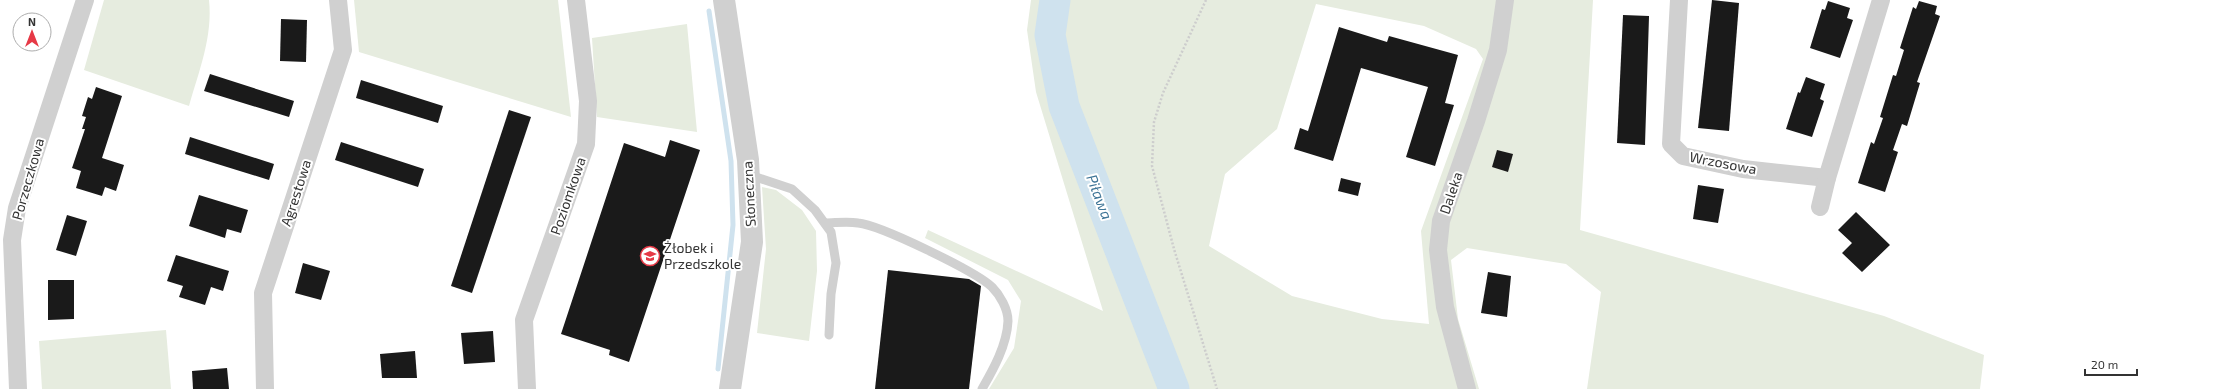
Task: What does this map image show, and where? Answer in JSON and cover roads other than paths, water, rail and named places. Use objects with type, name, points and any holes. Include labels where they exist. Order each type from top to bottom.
[{"type":"street","name":"Porzeczkowa","points":[[18,389],[12,240],[17,208],[85,0]]},
{"type":"street","name":"Agrestowa","points":[[265,389],[263,293],[343,50],[338,0]]},
{"type":"street","name":"Poziomkowa","points":[[527,389],[524,320],[586,144],[588,101],[576,0]]},
{"type":"street","name":"Słoneczna","points":[[724,0],[748,175],[752,242],[730,389]]},
{"type":"street","name":"Daleka","points":[[1467,389],[1445,307],[1439,243],[1441,221],[1476,121],[1498,50],[1505,0]]},
{"type":"street","name":"Wrzosowa","points":[[1679,0],[1671,144],[1683,156],[1743,169],[1826,178]]},
{"type":"street","points":[[1820,207],[1826,178],[1881,0]]},
{"type":"lane","points":[[748,175],[792,189],[815,210],[831,232],[836,263],[831,294],[829,335]]},
{"type":"lane","points":[[825,223],[859,223],[886,233],[963,267],[1001,296],[1008,321],[1001,349],[992,371],[982,389]]},
{"type":"waterway","name":"Piława","points":[[1055,0],[1050,35],[1064,106],[1174,389]]},
{"type":"waterway","points":[[709,11],[731,161],[733,225],[718,369]]},
{"type":"place","name":"Żłobek i Przedszkole","points":[[650,256]]}]
